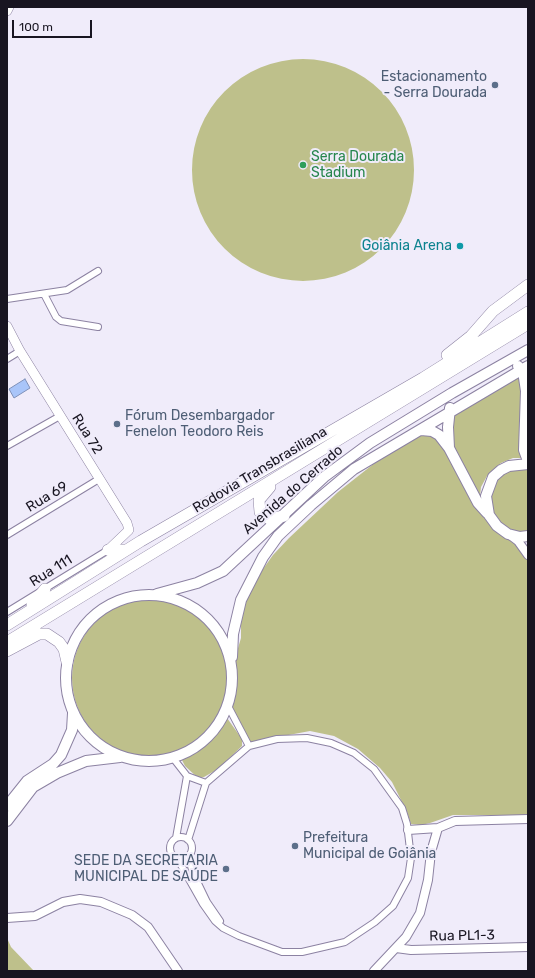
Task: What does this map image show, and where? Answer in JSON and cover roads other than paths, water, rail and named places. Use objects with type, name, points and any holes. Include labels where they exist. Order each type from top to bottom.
[{"type":"highway","points":[[403,390],[421,373],[466,341],[493,311],[528,285]]},
{"type":"highway","name":"Rodovia Transbrasiliana","points":[[8,625],[126,550],[403,390],[528,312]]},
{"type":"highway","name":"Rodovia Transbrasiliana","points":[[7,642],[528,324]]},
{"type":"highway","points":[[284,516],[273,519],[265,517],[260,512],[258,505],[261,496],[285,473]]},
{"type":"highway","points":[[108,550],[126,550]]},
{"type":"highway","points":[[8,625],[35,602],[45,589]]},
{"type":"highway","points":[[7,651],[34,636],[48,634],[59,642],[64,649],[67,662]]},
{"type":"main road","points":[[7,11],[10,7]]},
{"type":"main road","name":"Rua 72","points":[[7,326],[20,351],[129,530],[108,550]]},
{"type":"main road","name":"Avenida do Cerrado","points":[[156,594],[197,582],[223,571],[284,516],[324,477],[370,443],[528,350]]},
{"type":"main road","points":[[489,515],[486,496],[493,478],[509,466],[528,463],[524,450],[527,387],[525,368],[508,363]]},
{"type":"main road","name":"Avenida do Cerrado","points":[[232,667],[233,634],[241,600],[263,557],[278,536],[311,505],[354,469],[525,368]]},
{"type":"main road","points":[[449,448],[448,427],[452,394]]},
{"type":"main road","points":[[420,430],[432,431],[439,435],[449,448],[478,502],[497,526],[508,534],[520,537],[528,536]]},
{"type":"main road","points":[[7,806],[27,781],[53,764],[60,755],[72,730],[73,713],[66,683],[67,662],[75,639],[89,619],[109,604],[132,596],[156,594],[183,602],[207,617],[224,640],[232,667],[232,691],[228,706],[225,714],[214,731],[205,741],[182,756],[141,762],[120,757],[101,746],[85,732],[73,713]]},
{"type":"main road","points":[[7,820],[33,787],[57,772],[86,761],[120,757]]},
{"type":"street","points":[[7,299],[67,290],[98,271]]},
{"type":"street","points":[[44,294],[56,317],[61,321],[98,328]]},
{"type":"street","points":[[7,359],[20,351]]},
{"type":"street","points":[[7,446],[60,416]]},
{"type":"street","name":"Rua 69","points":[[7,535],[99,479]]},
{"type":"street","points":[[508,534],[518,541],[528,554]]},
{"type":"street","name":"Rua 111","points":[[7,612],[108,550]]},
{"type":"street","points":[[228,706],[248,746]]},
{"type":"street","points":[[188,840],[182,837],[176,838],[171,842],[170,849],[177,858],[202,904],[215,921],[239,936],[282,952],[302,952],[345,942],[375,922],[393,906],[408,878],[411,858],[408,830],[402,808],[374,769],[354,753],[331,742],[307,738],[277,739],[248,746],[206,783],[188,840],[191,850],[188,856],[192,873],[207,902],[220,921],[228,929]]},
{"type":"street","points":[[173,758],[187,776],[206,783]]},
{"type":"street","points":[[176,838],[187,776]]},
{"type":"street","points":[[408,830],[438,828],[455,821],[528,819]]},
{"type":"street","points":[[374,971],[406,937],[420,913],[428,880],[431,852],[438,828]]},
{"type":"street","points":[[177,858],[188,856]]},
{"type":"street","points":[[7,918],[35,916],[63,902],[80,899],[101,902],[132,915],[148,927],[178,971]]},
{"type":"street","name":"Rua PL1-3","points":[[396,948],[413,950],[528,947]]},
{"type":"water","points":[[25,379],[30,388],[14,398],[9,389]]},
{"type":"place","name":"Estacionamento - Serra Dourada","points":[[495,85]]},
{"type":"place","name":"Serra Dourada Stadium","points":[[303,165]]},
{"type":"place","name":"Goiânia Arena","points":[[460,246]]},
{"type":"place","name":"Fórum Desembargador Fenelon Teodoro Reis","points":[[117,424]]},
{"type":"place","name":"Prefeitura Municipal de Goiânia","points":[[295,846]]},
{"type":"place","name":"SEDE DA SECRETARIA MUNICIPAL DE SAÚDE","points":[[226,869]]}]
